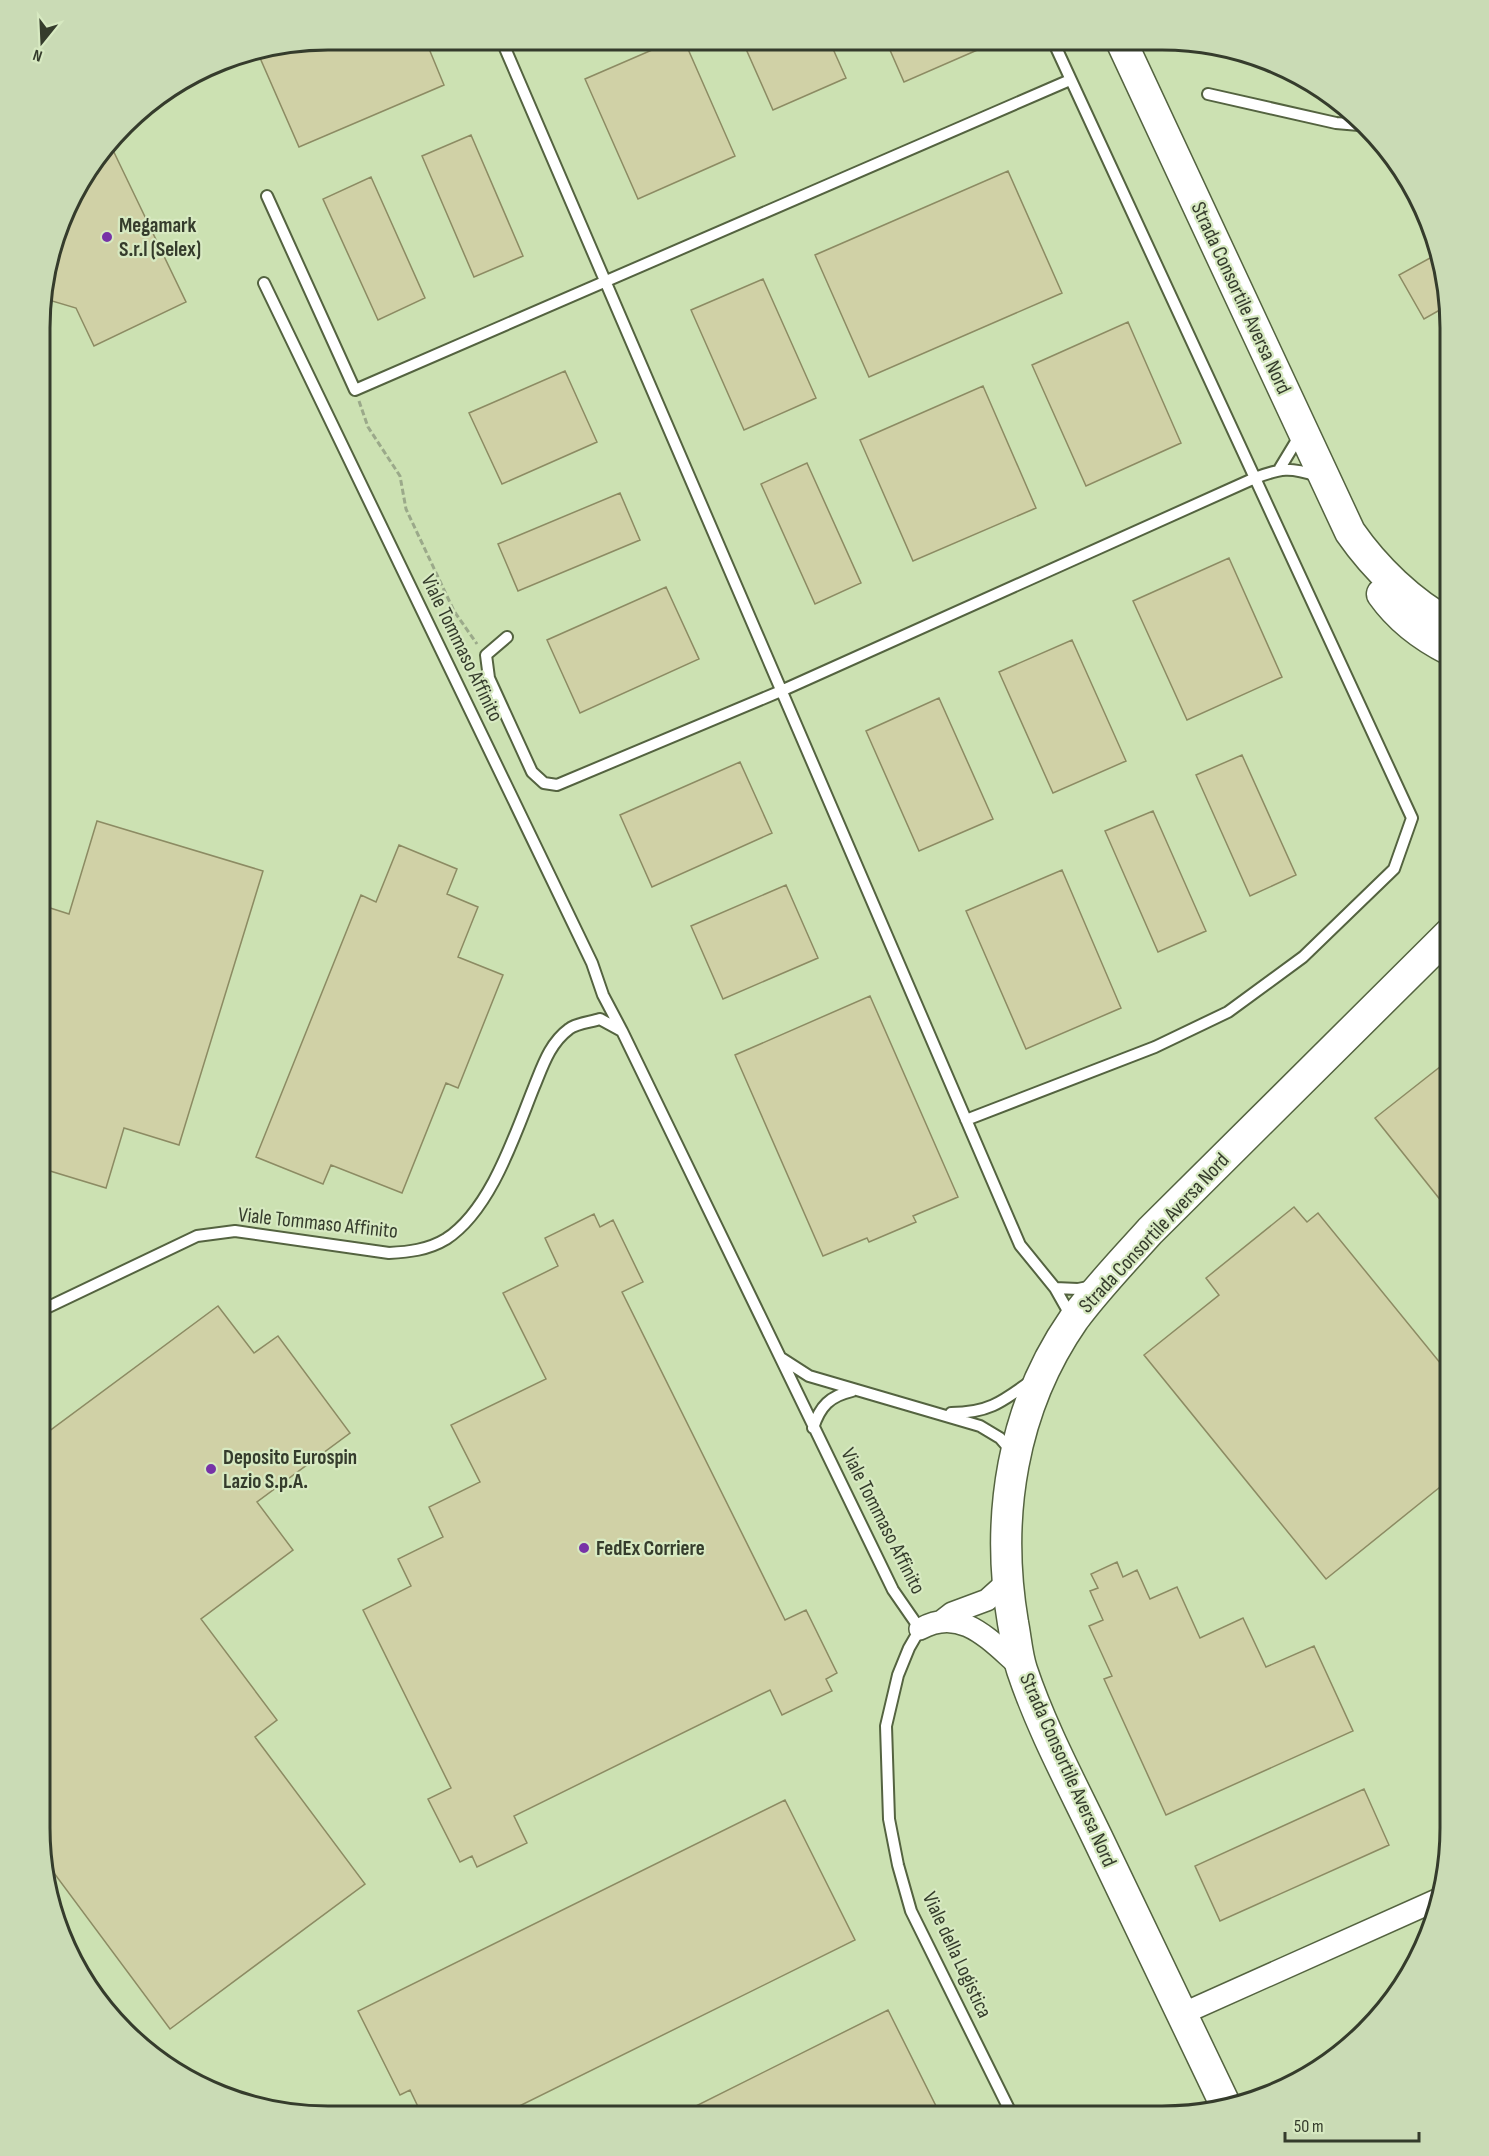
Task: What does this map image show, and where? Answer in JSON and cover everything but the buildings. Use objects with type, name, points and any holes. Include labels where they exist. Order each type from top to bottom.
[{"type":"street","name":"Strada Consortile Aversa Nord","points":[[1125,50],[1350,532],[1365,553],[1410,596],[1440,617]]},
{"type":"street","name":"Strada Consortile Aversa Nord","points":[[1365,553],[1369,575],[1391,607],[1440,645]]},
{"type":"street","name":"Strada Consortile Aversa Nord","points":[[1223,2099],[1075,1790],[1022,1668],[1007,1582],[1005,1534],[1014,1454],[1022,1426],[1044,1371],[1073,1320],[1102,1283],[1150,1231],[1440,943]]},
{"type":"street","points":[[920,1629],[943,1620],[952,1613],[987,1600],[1007,1582]]},
{"type":"street","points":[[943,1620],[955,1620],[967,1626],[1022,1668]]},
{"type":"street","points":[[1182,2014],[1429,1903]]},
{"type":"lane","points":[[506,50],[1020,1245],[1055,1288],[1073,1320]]},
{"type":"lane","points":[[966,1120],[1155,1047],[1228,1012],[1303,957],[1394,869],[1412,818],[1057,50]]},
{"type":"lane","points":[[267,196],[355,390],[1070,80]]},
{"type":"lane","points":[[1208,94],[1336,123],[1351,124]]},
{"type":"lane","name":"Viale Tommaso Affinito","points":[[264,283],[813,1428],[892,1590],[920,1629]]},
{"type":"lane","points":[[1280,468],[1302,430]]},
{"type":"lane","points":[[507,638],[486,655],[489,678],[532,772],[544,783],[557,785],[781,691],[1280,468],[1298,470],[1325,479]]},
{"type":"lane","name":"Viale Tommaso Affinito","points":[[50,1306],[197,1236],[235,1231],[389,1253],[414,1252],[445,1239],[466,1222],[483,1198],[507,1154],[550,1048],[571,1027],[600,1020],[622,1031]]},
{"type":"lane","points":[[1055,1288],[1078,1289],[1102,1283]]},
{"type":"lane","name":"Viale Tommaso Affinito","points":[[778,1356],[802,1373],[855,1391],[942,1413],[980,1426],[1000,1438],[1014,1454]]},
{"type":"lane","name":"Viale Tommaso Affinito","points":[[942,1413],[975,1413],[992,1408],[1044,1371]]},
{"type":"lane","points":[[813,1428],[820,1410],[827,1402],[835,1395],[855,1391]]},
{"type":"lane","name":"Viale della Logistica","points":[[920,1629],[898,1675],[886,1726],[889,1819],[898,1865],[911,1911],[1008,2106]]},
{"type":"path","points":[[355,390],[368,427],[400,476],[406,509],[454,611],[486,655]]},
{"type":"shaded area","points":[[309,50],[1180,50],[1198,52],[1251,64],[1284,78],[1316,96],[1345,118],[1371,144],[1393,173],[1411,205],[1430,256],[1437,291],[1440,328],[1439,1847],[1434,1883],[1425,1918],[1411,1951],[1393,1983],[1371,2012],[1345,2038],[1316,2060],[1284,2078],[1233,2097],[1180,2106],[309,2106],[273,2101],[238,2092],[205,2078],[173,2060],[144,2038],[118,2012],[96,1983],[78,1951],[59,1900],[50,1847],[50,309],[52,291],[64,238],[87,188],[118,144],[144,118],[173,96],[221,71],[256,59]]},
{"type":"place","name":"Megamark S.r.l (Selex)","points":[[107,237]]},
{"type":"place","name":"Deposito Eurospin Lazio S.p.A.","points":[[211,1469]]},
{"type":"place","name":"FedEx Corriere","points":[[584,1548]]}]
